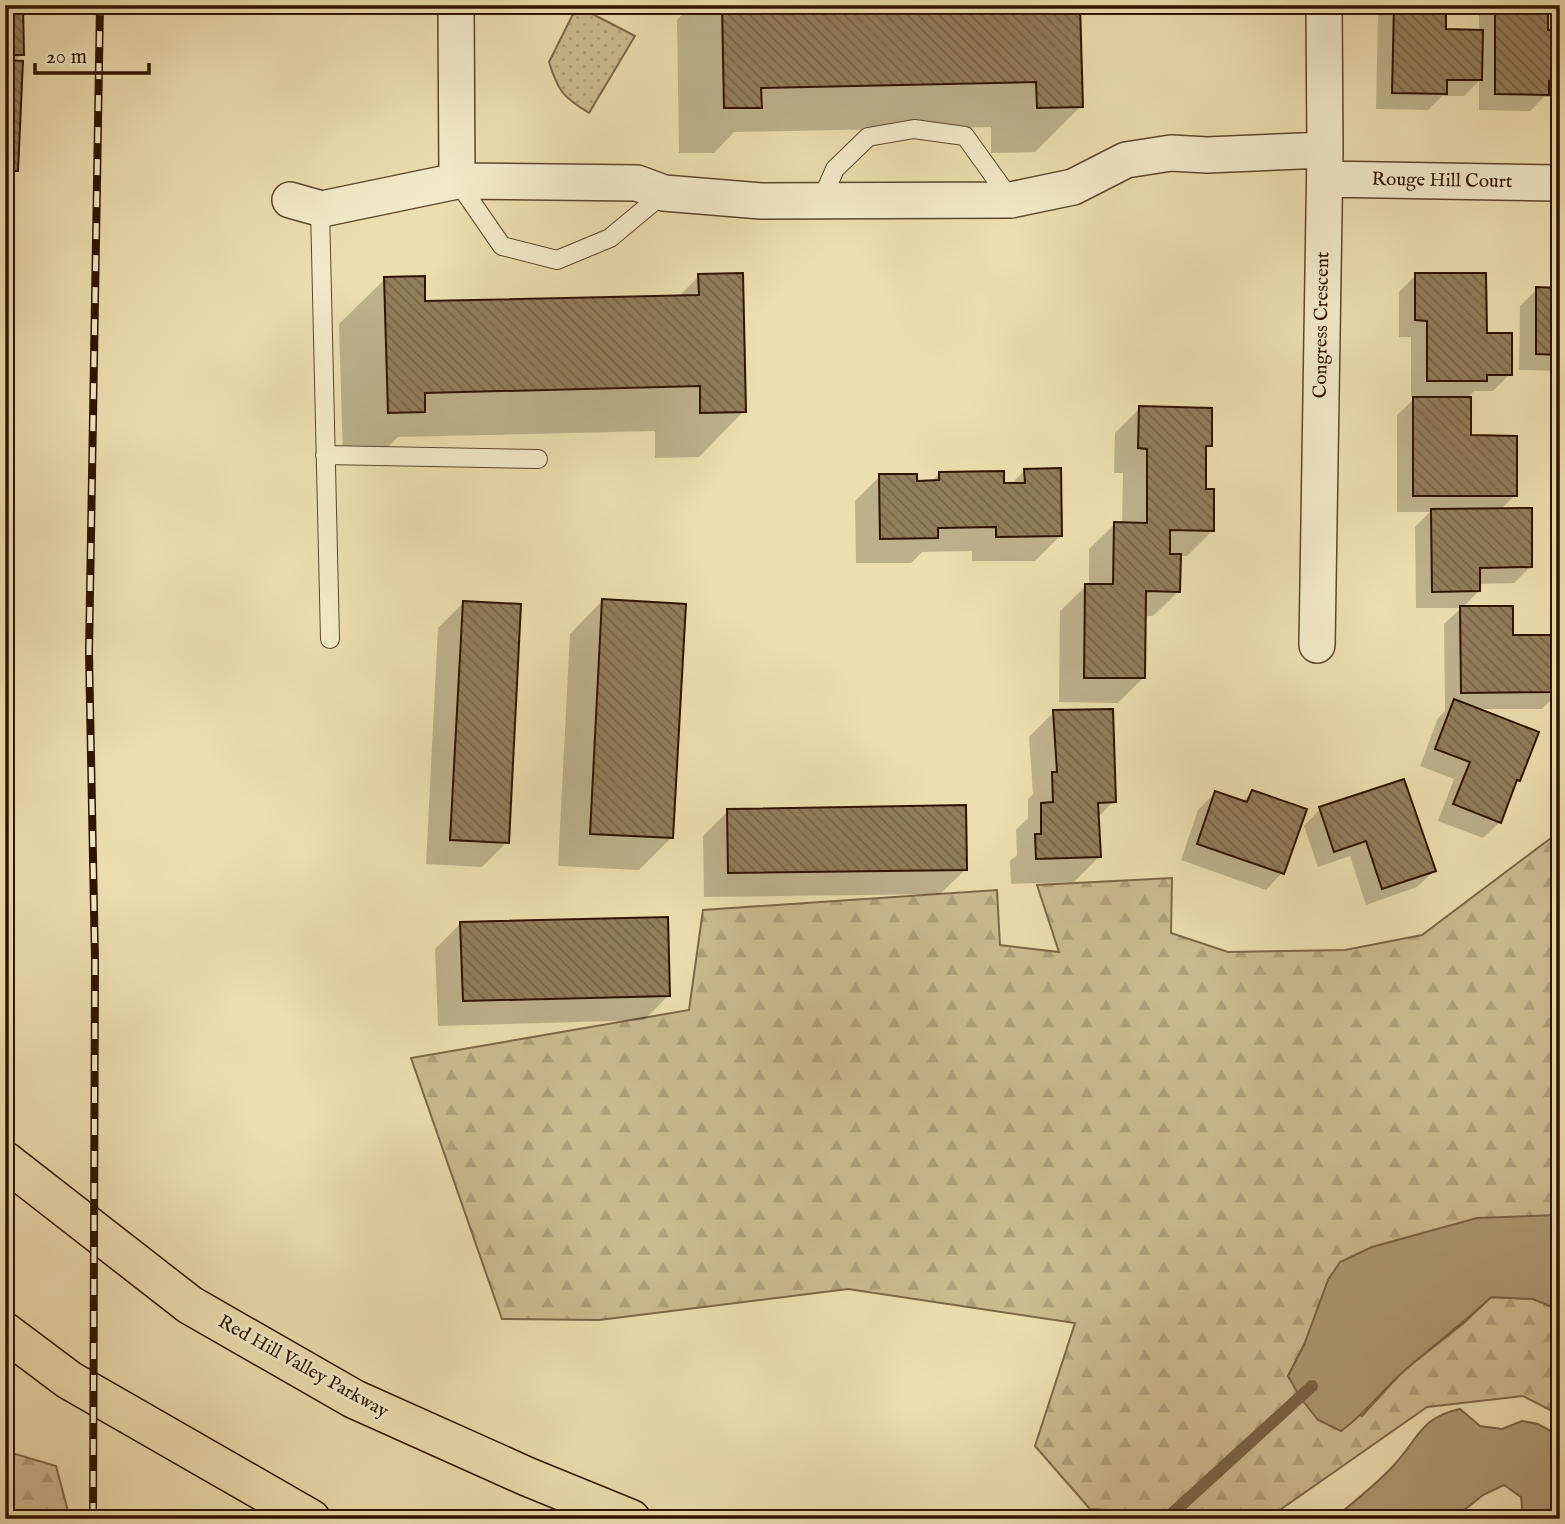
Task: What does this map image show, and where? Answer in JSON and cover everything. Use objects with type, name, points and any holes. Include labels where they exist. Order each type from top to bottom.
[{"type":"highway","name":"Red Hill Valley Parkway","points":[[5,1161],[190,1305],[354,1399],[528,1477],[631,1519]]},
{"type":"highway","points":[[5,1332],[69,1380],[311,1519]]},
{"type":"street","points":[[456,5],[457,181]]},
{"type":"street","name":"Congress Crescent","points":[[1317,645],[1325,164],[1324,5]]},
{"type":"street","name":"Rouge Hill Court","points":[[305,204],[457,181],[637,183],[664,193],[761,201],[1011,200],[1073,187],[1126,160],[1171,153],[1560,183]]},
{"type":"lane","points":[[821,201],[835,169],[868,137],[914,129],[964,136],[1011,200]]},
{"type":"lane","points":[[457,181],[502,246],[557,260],[610,238],[664,193]]},
{"type":"lane","points":[[305,204],[325,454],[330,639]]},
{"type":"lane","points":[[325,454],[538,459]]},
{"type":"green space","points":[[579,7],[635,36],[589,113],[563,92],[555,80],[549,62]]},
{"type":"green space","points":[[1560,824],[1560,1217],[1556,1215],[1304,1345],[1288,1376],[1362,1416],[1402,1372],[1464,1323],[1491,1297],[1533,1299],[1560,1310],[1560,1415],[1523,1396],[1427,1407],[1267,1519],[1090,1509],[1035,1446],[1075,1323],[848,1289],[599,1320],[502,1319],[411,1058],[689,1010],[703,910],[997,890],[1000,945],[1059,952],[1037,885],[1172,878],[1171,933],[1228,952],[1345,950],[1422,935],[1551,838]]},
{"type":"green space","points":[[5,1451],[56,1466],[70,1519],[5,1519]]},
{"type":"shaded area","points":[[1556,1215],[1560,1218],[1560,1310],[1533,1299],[1491,1297],[1404,1371],[1341,1431],[1318,1420],[1288,1376],[1304,1345],[1328,1280],[1340,1262],[1372,1247],[1477,1218]]},
{"type":"shaded area","points":[[1460,1409],[1480,1426],[1502,1429],[1522,1421],[1538,1424],[1560,1436],[1560,1519],[1523,1519],[1521,1497],[1504,1485],[1483,1495],[1453,1519],[1333,1519],[1388,1471],[1428,1423]]},
{"type":"building","points":[[5,5],[23,5],[24,55],[5,55]]},
{"type":"building","points":[[722,5],[1080,5],[1083,107],[1037,108],[1036,82],[761,88],[762,108],[724,108]]},
{"type":"building","points":[[1394,5],[1446,5],[1446,29],[1483,30],[1482,80],[1447,80],[1447,94],[1392,93]]},
{"type":"building","points":[[1495,5],[1548,5],[1548,30],[1560,30],[1560,81],[1549,81],[1549,95],[1495,94]]},
{"type":"building","points":[[5,60],[23,61],[18,171],[5,171]]},
{"type":"building","points":[[743,273],[746,412],[700,413],[700,386],[425,393],[425,412],[388,413],[384,277],[425,276],[425,301],[699,295],[698,274]]},
{"type":"building","points":[[1415,273],[1486,273],[1487,333],[1512,333],[1512,375],[1487,375],[1487,381],[1427,381],[1427,321],[1415,320]]},
{"type":"building","points":[[1536,287],[1560,288],[1560,355],[1536,354]]},
{"type":"building","points":[[1413,397],[1471,397],[1471,435],[1517,436],[1517,496],[1413,496]]},
{"type":"building","points":[[1139,406],[1212,408],[1212,446],[1206,446],[1206,489],[1214,489],[1214,531],[1170,530],[1170,554],[1181,554],[1180,592],[1146,591],[1145,678],[1084,678],[1085,584],[1113,584],[1114,522],[1147,523],[1147,449],[1138,448]]},
{"type":"building","points":[[1061,468],[1062,536],[996,537],[996,527],[938,528],[938,538],[880,539],[879,474],[917,474],[917,481],[939,480],[939,472],[1004,471],[1004,483],[1025,483],[1024,469]]},
{"type":"building","points":[[1532,508],[1532,567],[1480,568],[1480,591],[1432,592],[1431,509]]},
{"type":"building","points":[[602,599],[686,604],[673,838],[590,834]]},
{"type":"building","points":[[463,601],[521,604],[509,843],[450,840]]},
{"type":"building","points":[[1460,606],[1513,606],[1513,635],[1560,635],[1560,692],[1461,693]]},
{"type":"building","points":[[1454,699],[1539,732],[1501,823],[1453,804],[1470,762],[1435,749]]},
{"type":"building","points":[[1113,709],[1116,802],[1098,803],[1101,857],[1036,859],[1035,834],[1041,834],[1041,803],[1053,802],[1052,772],[1057,772],[1053,710]]},
{"type":"building","points":[[1404,779],[1436,871],[1382,889],[1366,841],[1334,852],[1319,807]]},
{"type":"building","points":[[1252,790],[1307,809],[1284,874],[1197,844],[1215,791],[1247,802]]},
{"type":"building","points":[[966,805],[967,870],[728,873],[727,809]]},
{"type":"building","points":[[668,917],[670,996],[463,1001],[460,922]]},
{"type":"waterway","points":[[1166,1519],[1312,1386]]},
{"type":"railway","points":[[93,1519],[95,961],[89,653],[100,5]]}]
